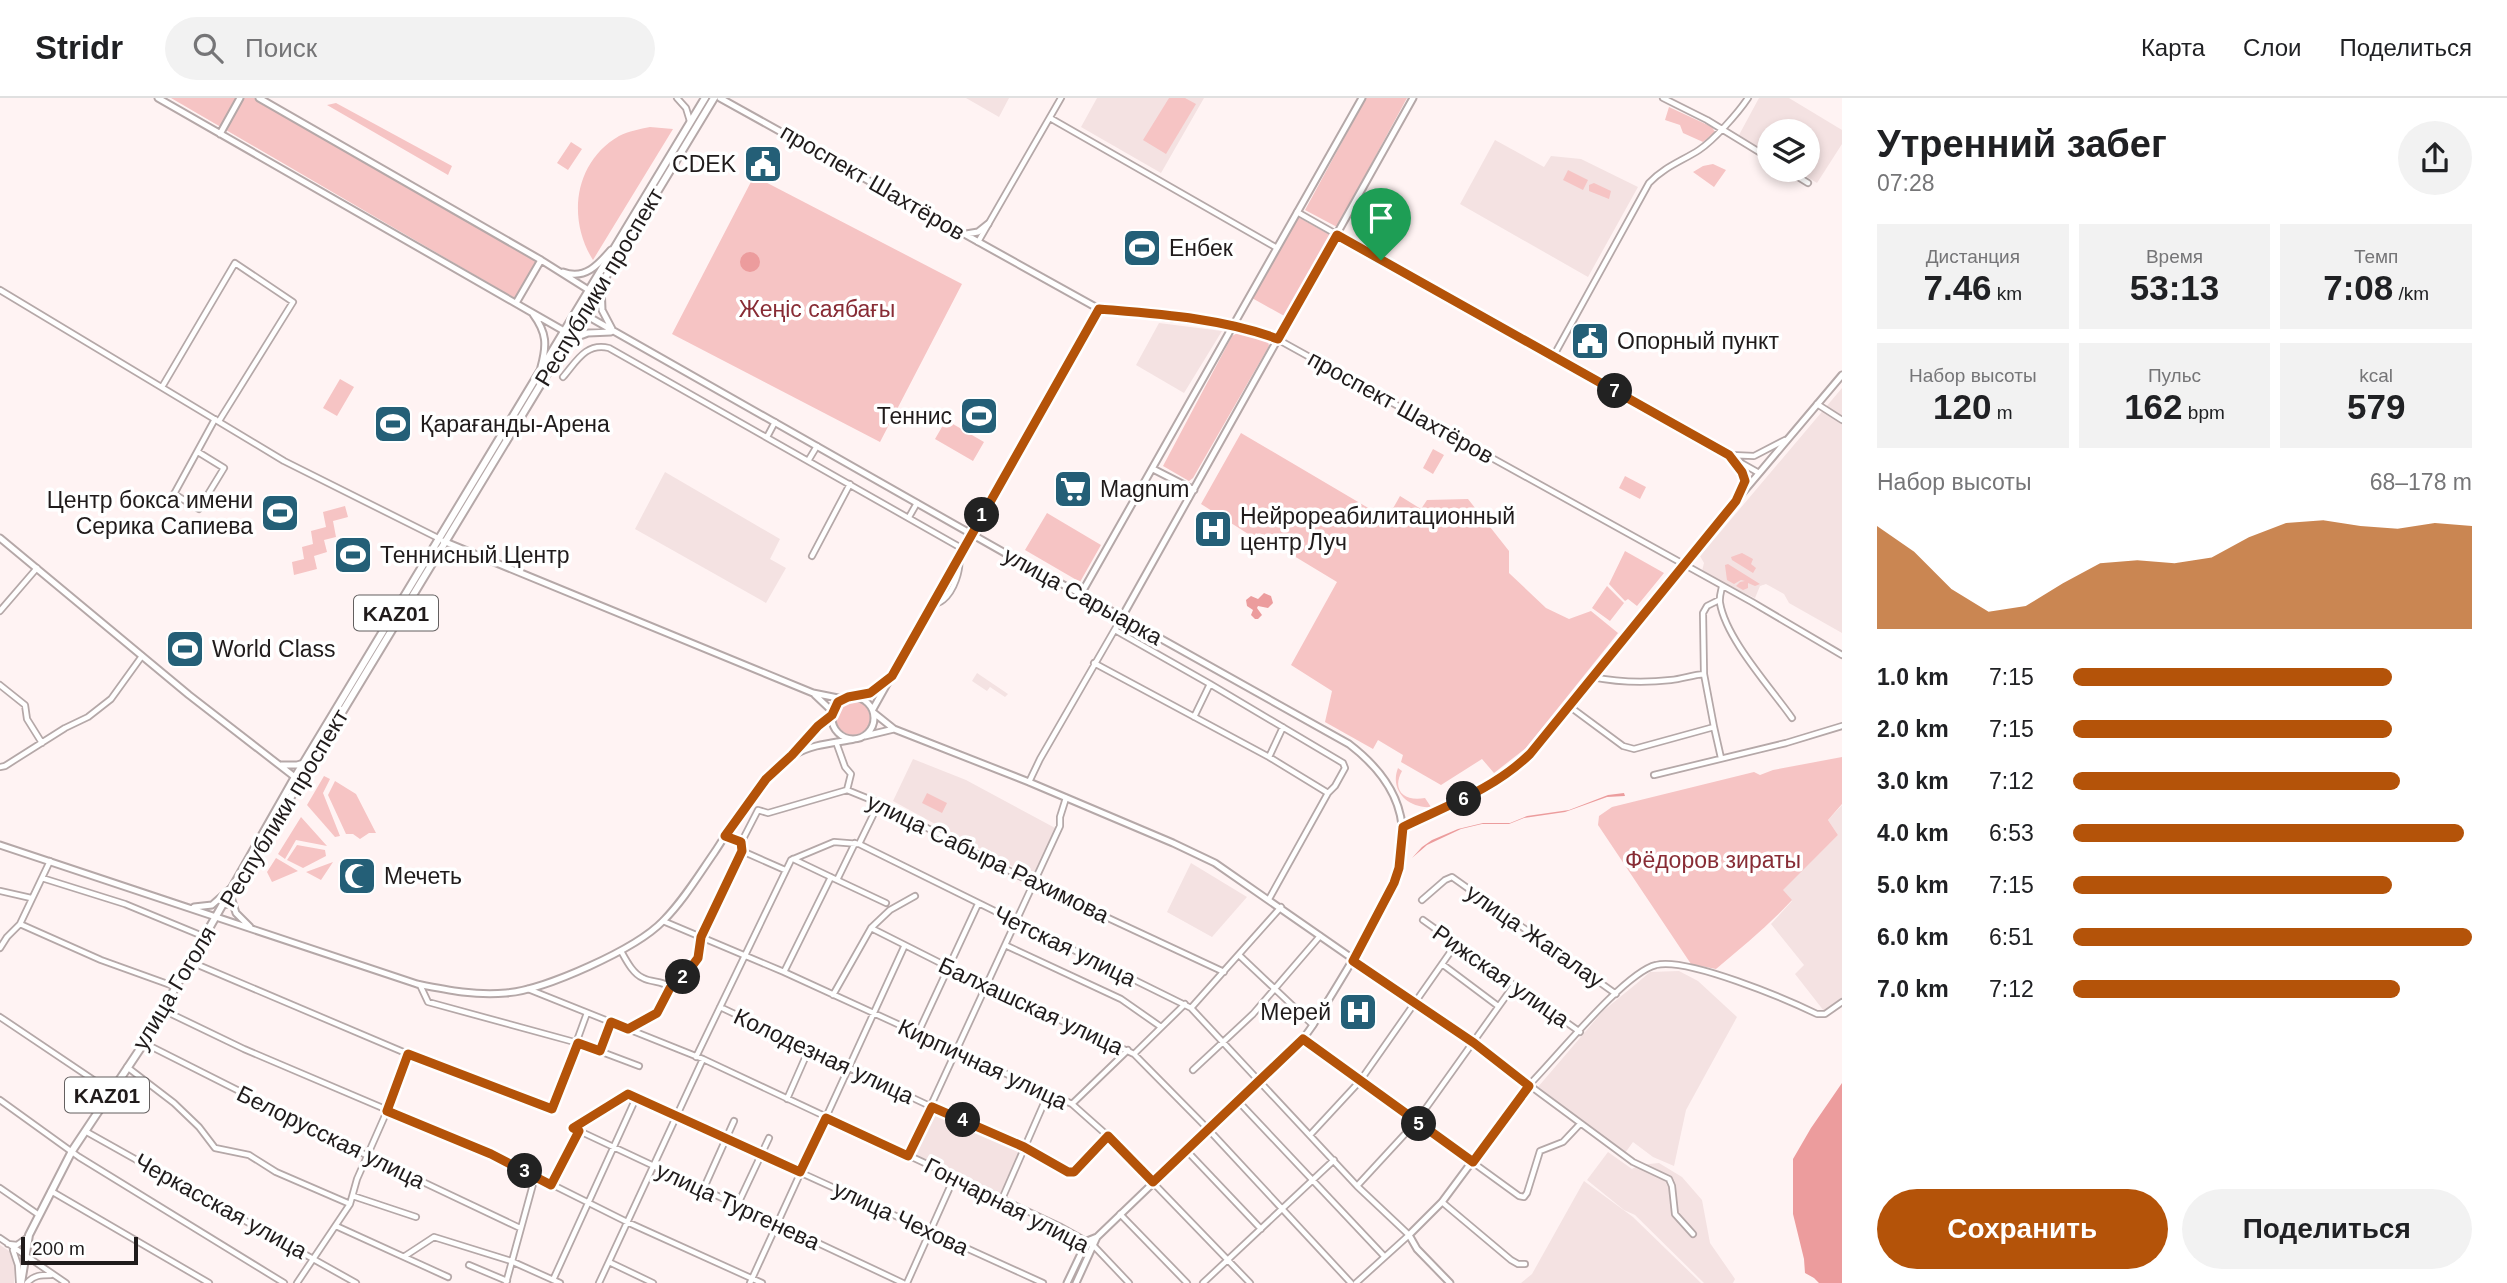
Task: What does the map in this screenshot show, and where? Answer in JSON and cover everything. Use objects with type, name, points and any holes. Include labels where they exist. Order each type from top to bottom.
[{"type":"highway","name":"Республики проспект","points":[[216,917],[229,889],[290,785],[297,779],[304,762],[567,335],[588,290],[705,98]]},
{"type":"highway","name":"Республики проспект","points":[[216,917],[231,897],[297,779],[540,369],[584,314],[714,98]]},
{"type":"highway","name":"улица Гоголя","points":[[20,1283],[29,1235],[51,1191],[110,1091],[144,1043],[216,917]]},
{"type":"main road","points":[[158,98],[516,303],[567,335],[614,332]]},
{"type":"main road","points":[[220,134],[240,98]]},
{"type":"main road","points":[[259,98],[543,261],[595,294]]},
{"type":"main road","name":"проспект Шахтёров","points":[[720,98],[1099,309],[1233,326],[1278,339]]},
{"type":"main road","points":[[1081,594],[1362,98]]},
{"type":"main road","points":[[1122,617],[1413,98]]},
{"type":"main road","points":[[963,233],[973,234],[988,224]]},
{"type":"main road","points":[[543,261],[567,273],[576,274],[595,268],[613,248]]},
{"type":"main road","points":[[516,303],[543,261]]},
{"type":"main road","points":[[601,284],[602,310],[614,332]]},
{"type":"main road","name":"улица Сарыарка","points":[[577,309],[1033,569],[1349,744],[1367,758],[1384,778],[1398,805],[1403,827]]},
{"type":"main road","points":[[858,738],[872,727],[873,711],[892,676],[1099,309]]},
{"type":"main road","points":[[531,312],[544,331],[547,345],[540,369]]},
{"type":"main road","points":[[1068,1283],[1090,1243],[1303,1039],[1353,961],[1394,883],[1400,860],[1403,827],[1476,793],[1518,765],[1541,742],[1683,565],[1842,374]]},
{"type":"main road","points":[[1153,468],[1194,491]]},
{"type":"main road","points":[[0,538],[142,656],[297,779]]},
{"type":"main road","points":[[441,540],[813,693],[843,699],[870,693],[892,676]]},
{"type":"main road","points":[[813,693],[832,714],[833,724],[839,733],[858,738]]},
{"type":"main road","points":[[853,696],[865,700],[873,711],[894,729],[1029,782],[1184,848],[1229,872],[1474,1043],[1529,1086],[1442,1202],[1409,1235]]},
{"type":"main road","points":[[0,845],[420,985],[466,993],[510,993],[528,989],[621,951],[663,921],[690,889],[766,779],[832,714],[843,699]]},
{"type":"main road","points":[[792,755],[805,749],[894,729]]},
{"type":"main road","points":[[278,765],[297,765],[304,762]]},
{"type":"main road","points":[[278,765],[289,779],[290,785]]},
{"type":"main road","points":[[187,907],[212,905],[229,889]]},
{"type":"main road","points":[[231,897],[239,917],[255,931]]},
{"type":"main road","name":"Четская улица","points":[[1409,1235],[1417,1249],[1450,1283]]},
{"type":"main road","points":[[1076,1283],[1090,1243]]},
{"type":"street","points":[[677,98],[686,108],[690,122]]},
{"type":"street","points":[[978,242],[1061,98]]},
{"type":"street","points":[[1663,98],[1757,151]]},
{"type":"street","points":[[1553,357],[1649,183],[1662,170],[1700,149],[1715,137],[1748,98]]},
{"type":"street","points":[[1050,118],[1277,248]]},
{"type":"street","points":[[1297,212],[1759,473]]},
{"type":"street","points":[[162,387],[235,263],[293,302],[217,420],[198,452],[174,494],[199,509],[224,468],[198,452]]},
{"type":"street","points":[[0,290],[294,466],[441,540]]},
{"type":"street","name":"проспект Шахтёров","points":[[1278,339],[1842,655]]},
{"type":"street","points":[[563,377],[580,356],[591,348],[609,348],[964,549]]},
{"type":"street","points":[[1817,404],[1842,420]]},
{"type":"street","points":[[767,437],[775,422]]},
{"type":"street","points":[[1729,455],[1754,456],[1786,440]]},
{"type":"street","points":[[808,461],[817,446]]},
{"type":"street","points":[[1729,455],[1742,472],[1745,481],[1736,501]]},
{"type":"street","points":[[812,556],[850,484]]},
{"type":"street","points":[[909,517],[917,503]]},
{"type":"street","points":[[0,611],[37,568]]},
{"type":"street","points":[[1722,587],[1719,600],[1724,615],[1748,659],[1792,718]]},
{"type":"street","points":[[1719,600],[1707,606],[1703,613],[1704,674],[1721,758]]},
{"type":"street","points":[[1029,782],[1122,617]]},
{"type":"street","points":[[1115,630],[1343,763],[1345,768],[1328,793],[1269,899]]},
{"type":"street","points":[[0,766],[5,766],[88,717],[111,699],[142,656]]},
{"type":"street","points":[[1094,663],[1269,757],[1328,793]]},
{"type":"street","points":[[1592,677],[1650,681],[1704,674]]},
{"type":"street","points":[[1194,717],[1210,684]]},
{"type":"street","points":[[0,685],[25,705],[27,719],[42,743]]},
{"type":"street","points":[[1569,706],[1623,746],[1634,749],[1714,727]]},
{"type":"street","points":[[1654,775],[1842,726]]},
{"type":"street","points":[[1269,757],[1283,727]]},
{"type":"street","points":[[836,742],[845,767],[851,774],[847,790]]},
{"type":"street","name":"улица Сабыра Рахимова","points":[[741,842],[758,810],[768,813],[847,790],[879,803],[1033,883],[1224,972]]},
{"type":"street","points":[[908,1156],[1060,826],[1066,798]]},
{"type":"street","points":[[837,880],[879,803]]},
{"type":"street","points":[[628,1029],[657,1013],[670,988],[680,982],[698,958],[701,937],[742,851],[741,842],[725,836]]},
{"type":"street","points":[[696,1057],[785,870],[793,859],[834,842],[857,844]]},
{"type":"street","name":"Четская улица","points":[[857,844],[1191,1008],[1357,1186],[1409,1235]]},
{"type":"street","points":[[742,851],[785,870]]},
{"type":"street","points":[[793,859],[886,903]]},
{"type":"street","points":[[0,948],[20,924],[51,860]]},
{"type":"street","points":[[784,972],[831,877]]},
{"type":"street","name":"улица Жагалау","points":[[1422,900],[1452,877],[1616,994]]},
{"type":"street","points":[[42,878],[125,904],[205,937]]},
{"type":"street","points":[[0,891],[31,898]]},
{"type":"street","points":[[833,995],[871,929],[890,910],[915,896]]},
{"type":"street","points":[[918,1034],[978,904]]},
{"type":"street","points":[[1191,1008],[1281,907]]},
{"type":"street","name":"Рижская улица","points":[[1423,920],[1580,1032]]},
{"type":"street","name":"Кирпичная улица","points":[[663,921],[784,972],[1072,1104],[1108,1136],[1250,1283]]},
{"type":"street","points":[[20,924],[101,960],[176,988]]},
{"type":"street","name":"Балхашская улица","points":[[871,929],[1134,1054],[1354,1283]]},
{"type":"street","points":[[1193,1070],[1253,1014],[1320,936]]},
{"type":"street","points":[[1310,1135],[1360,1081],[1456,944]]},
{"type":"street","points":[[1005,945],[1121,999],[1161,1027]]},
{"type":"street","points":[[751,1281],[904,947]]},
{"type":"street","points":[[621,951],[637,975],[666,984],[670,988]]},
{"type":"street","points":[[1240,955],[1313,1025]]},
{"type":"street","points":[[191,962],[408,1054],[552,1109],[587,1013]]},
{"type":"street","points":[[1693,1234],[1675,1214],[1669,1179],[1633,1162],[1529,1086],[1616,994],[1652,966],[1668,963],[1687,966],[1752,987],[1817,1014],[1825,1014],[1842,1002]]},
{"type":"street","points":[[1442,964],[1498,1006]]},
{"type":"street","points":[[420,985],[428,1002],[578,1043],[639,1066]]},
{"type":"street","points":[[1357,1186],[1416,1122],[1514,985]]},
{"type":"street","name":"Гончарная улица","points":[[528,989],[703,1059],[1002,1199],[1090,1243],[1129,1283]]},
{"type":"street","points":[[1134,1054],[1185,1004]]},
{"type":"street","name":"Колодезная улица","points":[[720,1007],[932,1107],[1024,1147],[1071,1173],[1108,1136]]},
{"type":"street","points":[[163,1010],[244,1049],[491,1154],[627,1222],[751,1281],[762,1283]]},
{"type":"street","points":[[0,1017],[110,1091]]},
{"type":"street","points":[[600,1051],[611,1022]]},
{"type":"street","points":[[1303,1039],[1513,1194],[1524,1196],[1530,1187],[1540,1151],[1563,1142],[1580,1124]]},
{"type":"street","name":"Белорусская улица","points":[[144,1043],[368,1156],[520,1227]]},
{"type":"street","points":[[787,1100],[809,1048]]},
{"type":"street","points":[[1072,1104],[1128,1050]]},
{"type":"street","points":[[297,1283],[354,1196],[357,1179],[408,1054]]},
{"type":"street","points":[[599,1283],[703,1059]]},
{"type":"street","points":[[127,1067],[174,1103],[199,1127],[215,1148],[249,1155],[276,1172],[350,1204]]},
{"type":"street","name":"улица Тургенева","points":[[636,1098],[628,1094],[573,1128],[905,1283],[954,1178]]},
{"type":"street","points":[[1002,1199],[1048,1094]]},
{"type":"street","points":[[553,1280],[636,1098]]},
{"type":"street","name":"улица Чехова","points":[[636,1098],[1043,1283]]},
{"type":"street","points":[[0,1100],[72,1152],[284,1283]]},
{"type":"street","points":[[1238,1101],[1384,1256]]},
{"type":"street","points":[[703,1190],[734,1121]]},
{"type":"street","name":"Черкасская улица","points":[[85,1131],[356,1283]]},
{"type":"street","points":[[551,1185],[579,1131]]},
{"type":"street","points":[[737,1206],[769,1138]]},
{"type":"street","points":[[1186,1150],[1261,1229]]},
{"type":"street","points":[[1203,1283],[1334,1160]]},
{"type":"street","points":[[469,1265],[506,1282],[535,1177]]},
{"type":"street","points":[[0,1188],[39,1215]]},
{"type":"street","points":[[51,1191],[209,1283]]},
{"type":"street","points":[[354,1196],[416,1217]]},
{"type":"street","points":[[1442,1202],[1511,1260],[1525,1264]]},
{"type":"street","points":[[1120,1214],[1187,1283]]},
{"type":"street","points":[[336,1226],[448,1277]]},
{"type":"street","points":[[7,1244],[17,1245],[29,1235]]},
{"type":"street","points":[[1354,1283],[1409,1235]]},
{"type":"street","points":[[405,1256],[434,1237],[511,1261],[560,1283]]},
{"type":"street","points":[[0,1238],[14,1251],[20,1283]]},
{"type":"street","points":[[7,1244],[66,1283]]},
{"type":"street","points":[[610,1262],[653,1283]]},
{"type":"street","points":[[27,1283],[40,1275],[54,1275]]},
{"type":"shaded area","points":[[966,98],[1009,98],[999,117]]},
{"type":"shaded area","points":[[1097,98],[1204,98],[1161,173],[1081,127]]},
{"type":"shaded area","points":[[1759,98],[1789,98],[1842,130],[1842,144],[1820,178],[1820,119],[1757,119],[1757,146],[1739,135]]},
{"type":"shaded area","points":[[1495,140],[1544,167],[1551,156],[1581,159],[1638,187],[1588,277],[1460,204]]},
{"type":"shaded area","points":[[750,252],[757,255],[760,262],[757,269],[750,272],[743,269],[740,262],[743,255]]},
{"type":"shaded area","points":[[1159,323],[1222,331],[1184,393],[1136,365]]},
{"type":"shaded area","points":[[1842,388],[1842,633],[1789,603],[1784,594],[1766,584],[1760,586],[1755,598],[1727,585],[1702,571],[1704,563],[1700,556]]},
{"type":"shaded area","points":[[665,472],[780,539],[770,559],[786,568],[766,603],[635,529]]},
{"type":"shaded area","points":[[1264,593],[1271,596],[1273,603],[1268,608],[1258,606],[1262,615],[1255,619],[1246,600],[1251,596],[1258,599]]},
{"type":"shaded area","points":[[977,673],[1008,694],[1005,697],[990,687],[987,691],[972,681]]},
{"type":"shaded area","points":[[913,759],[966,780],[1057,829],[1032,877],[893,801]]},
{"type":"shaded area","points":[[1624,793],[1625,796],[1607,797],[1565,812],[1524,818],[1509,824],[1482,824],[1461,829],[1427,845],[1412,858],[1432,840],[1458,829],[1483,823],[1510,823],[1527,816],[1569,810],[1608,795]]},
{"type":"shaded area","points":[[1842,805],[1842,998],[1824,1011],[1795,974],[1804,965],[1771,924],[1792,901],[1782,890],[1838,835],[1828,820]]},
{"type":"shaded area","points":[[1191,863],[1247,897],[1212,937],[1167,912]]},
{"type":"shaded area","points":[[1679,971],[1698,981],[1737,1017],[1686,1110],[1674,1166],[1653,1157],[1633,1142],[1625,1153],[1538,1087],[1603,1011],[1650,972]]},
{"type":"shaded area","name":"Мерей","points":[[1352,1001],[1369,1014],[1363,1022],[1346,1010]]},
{"type":"shaded area","points":[[1842,1083],[1842,1283],[1819,1283],[1805,1273],[1793,1214],[1793,1159]]},
{"type":"shaded area","points":[[934,1112],[1021,1152],[1001,1195],[915,1155]]},
{"type":"shaded area","points":[[1608,1152],[1632,1169],[1639,1165],[1659,1163],[1682,1177],[1702,1200],[1710,1243],[1735,1279],[1733,1283],[1704,1283],[1635,1215],[1624,1210],[1587,1180]]},
{"type":"shaded area","points":[[1584,1181],[1633,1217],[1701,1283],[1521,1283],[1532,1274]]},
{"type":"shaded area","points":[[0,1245],[15,1255],[14,1283],[0,1283]]},
{"type":"green space","points":[[171,98],[254,98],[539,262],[516,299]]},
{"type":"green space","points":[[1169,98],[1185,98],[1196,104],[1166,154],[1143,140]]},
{"type":"green space","points":[[1366,98],[1407,98],[1337,227],[1305,210]]},
{"type":"green space","points":[[336,103],[452,166],[448,175],[327,105]]},
{"type":"green space","points":[[1669,107],[1712,127],[1715,132],[1703,142],[1683,133],[1680,125],[1665,120]]},
{"type":"green space","points":[[650,127],[673,129],[593,260],[585,244],[578,210],[579,192],[584,176],[604,147],[623,134]]},
{"type":"green space","points":[[571,142],[582,149],[568,170],[557,163]]},
{"type":"green space","points":[[1713,164],[1726,170],[1714,187],[1693,172]]},
{"type":"green space","points":[[1568,170],[1588,180],[1583,190],[1563,180]]},
{"type":"green space","name":"Жеңіс саябағы","points":[[754,176],[962,284],[880,442],[672,334]]},
{"type":"green space","points":[[1594,183],[1611,191],[1609,199],[1589,191],[1589,185]]},
{"type":"green space","points":[[1298,217],[1332,236],[1286,317],[1252,298]]},
{"type":"green space","points":[[1239,332],[1268,341],[1269,346],[1189,481],[1163,466],[1232,336]]},
{"type":"green space","points":[[340,379],[354,387],[337,416],[323,408]]},
{"type":"green space","points":[[946,420],[984,442],[973,461],[935,439]]},
{"type":"green space","points":[[1241,433],[1387,519],[1400,496],[1421,509],[1427,500],[1468,499],[1509,551],[1509,573],[1546,608],[1569,619],[1591,611],[1618,633],[1526,748],[1494,773],[1482,759],[1441,785],[1401,762],[1403,755],[1378,740],[1373,749],[1325,722],[1332,691],[1291,665],[1337,582],[1256,533],[1253,537],[1201,504]]},
{"type":"green space","points":[[1433,449],[1444,455],[1433,474],[1423,468]]},
{"type":"green space","points":[[1625,476],[1646,487],[1640,499],[1619,488]]},
{"type":"green space","points":[[345,506],[348,517],[333,521],[336,537],[324,540],[327,552],[314,556],[317,569],[294,575],[292,562],[304,559],[302,547],[313,544],[311,531],[326,527],[323,512]]},
{"type":"green space","points":[[1047,513],[1101,545],[1080,582],[1025,550]]},
{"type":"green space","points":[[1625,551],[1664,573],[1637,606],[1628,599],[1625,601],[1609,584]]},
{"type":"green space","points":[[1742,553],[1753,559],[1751,564],[1756,568],[1753,573],[1732,560],[1731,557]]},
{"type":"green space","points":[[1728,564],[1760,584],[1755,586],[1748,583],[1748,588],[1743,590],[1736,586],[1745,581],[1741,580],[1734,584],[1727,580],[1725,565]]},
{"type":"green space","points":[[1607,586],[1624,603],[1610,621],[1592,608]]},
{"type":"green space","points":[[853,701],[865,706],[870,718],[865,730],[853,735],[841,730],[836,718],[841,706]]},
{"type":"green space","name":"Фёдоров зираты","points":[[1842,757],[1842,804],[1828,820],[1838,835],[1783,890],[1792,900],[1716,969],[1691,964],[1598,825],[1599,816],[1612,807],[1754,772],[1760,775]]},
{"type":"green space","points":[[1398,768],[1402,771],[1398,784],[1402,794],[1411,798],[1425,798],[1431,807],[1415,805],[1403,797],[1396,784]]},
{"type":"green space","points":[[324,776],[330,779],[323,793],[340,836],[335,837],[307,805]]},
{"type":"green space","points":[[335,781],[356,794],[376,833],[369,833],[360,839],[353,834],[346,834],[328,795]]},
{"type":"green space","points":[[927,793],[947,803],[942,813],[922,803]]},
{"type":"green space","points":[[301,817],[327,846],[296,840],[285,859],[278,854]]},
{"type":"green space","points":[[297,845],[325,850],[326,856],[303,868],[287,860]]},
{"type":"green space","points":[[276,858],[298,871],[272,882],[267,872]]},
{"type":"green space","points":[[333,862],[321,880],[306,872]]},
{"type":"place","name":"CDEK","points":[[763,164]]},
{"type":"place","name":"Енбек","points":[[1142,248]]},
{"type":"place","name":"Опорный пункт","points":[[1590,341]]},
{"type":"place","name":"Теннис","points":[[979,416]]},
{"type":"place","name":"Қарағанды-Арена","points":[[393,424]]},
{"type":"place","name":"Magnum","points":[[1073,489]]},
{"type":"place","name":"Центр бокса имени Серика Сапиева","points":[[280,513]]},
{"type":"place","name":"Нейрореабилитационный центр Луч","points":[[1213,529]]},
{"type":"place","name":"Теннисный Центр","points":[[353,555]]},
{"type":"place","name":"World Class","points":[[185,649]]},
{"type":"place","name":"Мечеть","points":[[357,876]]},
{"type":"place","name":"Мерей","points":[[1358,1012]]},
{"type":"route","points":[[1337,235],[1381,260],[1729,455],[1742,472],[1745,481],[1736,501],[1530,754],[1502,777],[1476,793],[1403,827],[1402,852],[1394,883],[1353,961],[1474,1043],[1529,1086],[1473,1162],[1303,1039],[1153,1182],[1108,1136],[1071,1173],[1024,1147],[932,1107],[908,1156],[826,1118],[800,1172],[628,1094],[573,1128],[579,1131],[551,1185],[491,1154],[387,1111],[408,1054],[552,1109],[578,1043],[600,1051],[611,1022],[628,1029],[657,1013],[670,988],[680,982],[698,958],[701,937],[710,915],[742,851],[741,842],[725,836],[766,779],[832,715],[838,702],[848,697],[864,696],[892,676],[1099,309],[1224,324],[1278,339],[1337,235]]}]
